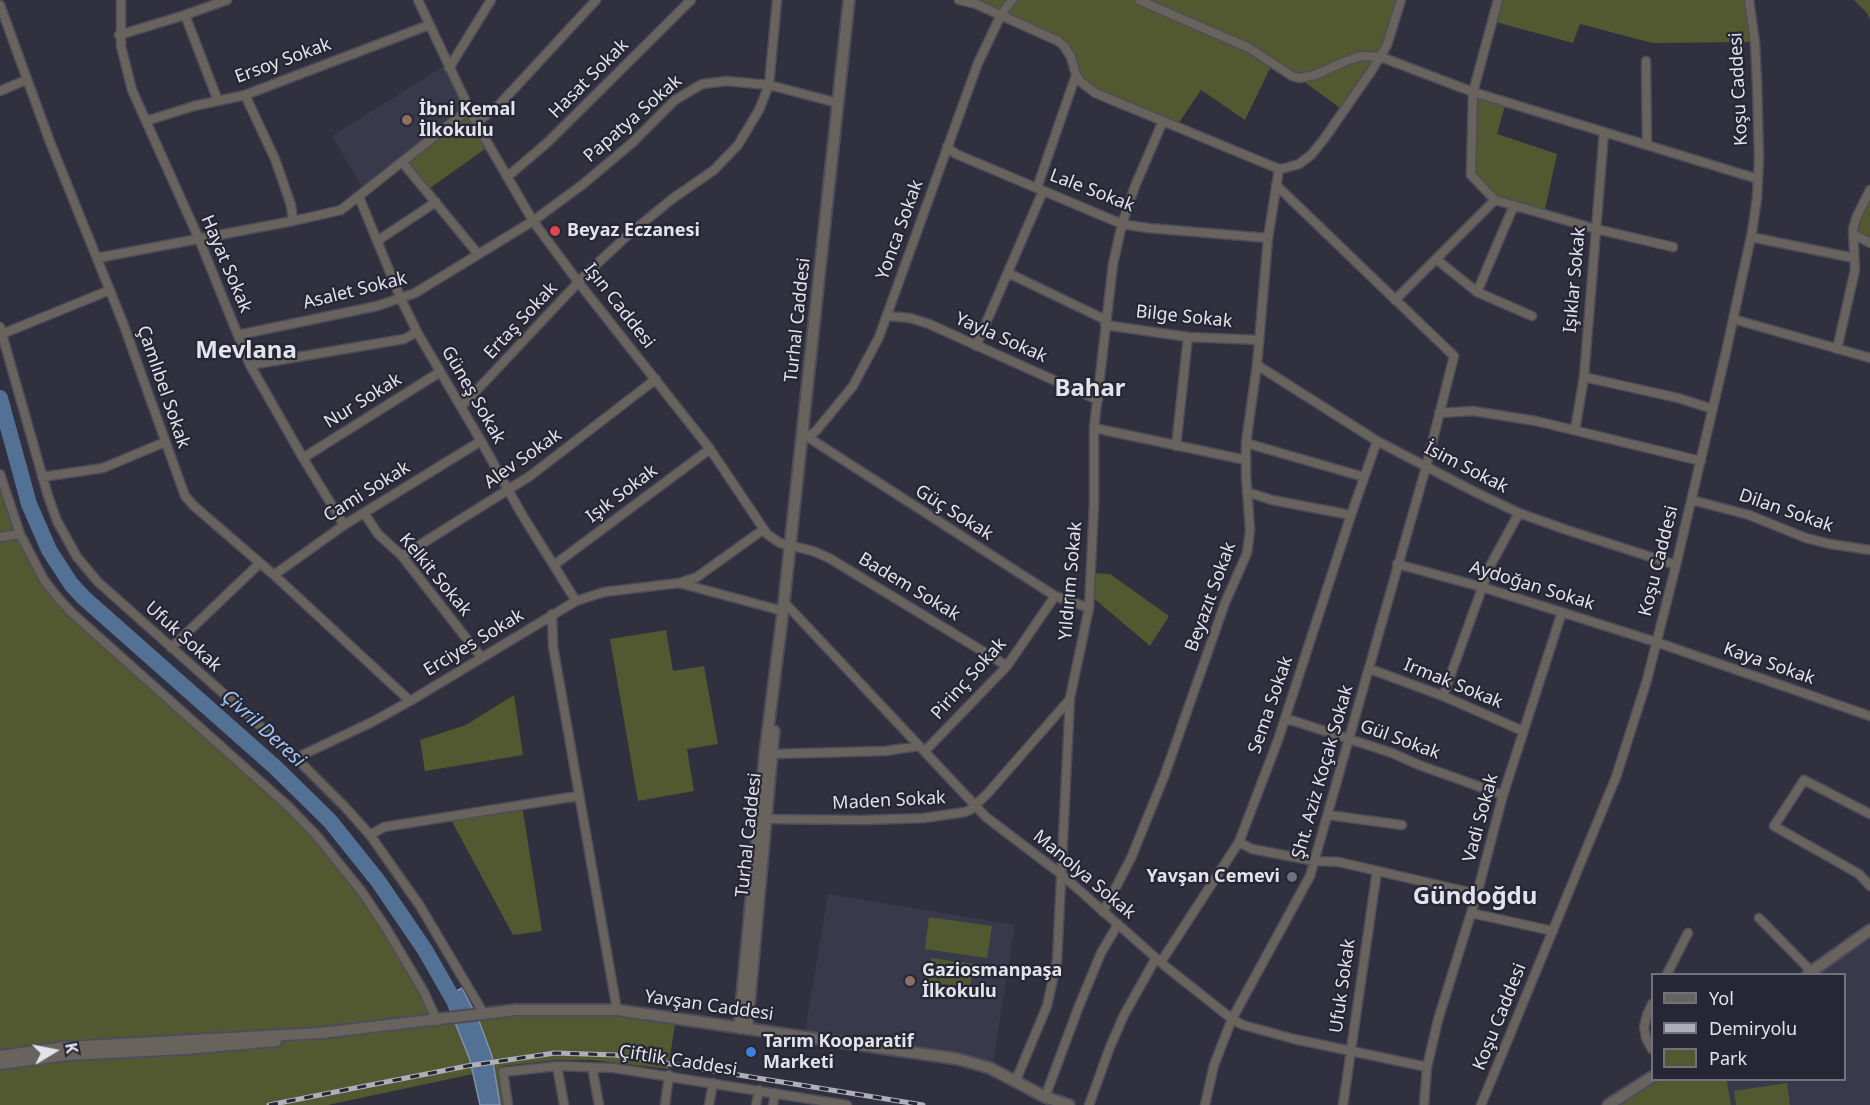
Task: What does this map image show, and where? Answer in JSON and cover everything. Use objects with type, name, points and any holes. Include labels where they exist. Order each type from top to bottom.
[{"type":"street","name":"Hayat Sokak","points":[[121,0],[119,35],[127,75],[146,121],[199,238],[250,364],[303,459],[344,525]]},
{"type":"street","points":[[119,35],[227,0]]},
{"type":"street","name":"Işın Caddesi","points":[[418,0],[476,123],[533,221],[710,449],[764,529],[775,541],[790,546]]},
{"type":"street","points":[[449,68],[491,0]]},
{"type":"street","points":[[476,123],[498,106],[596,0]]},
{"type":"street","name":"Hasat Sokak","points":[[507,177],[584,107],[691,0]]},
{"type":"street","name":"Ertaş Sokak","points":[[462,407],[579,283],[627,236],[672,199],[714,170],[726,158],[749,128],[769,85],[777,0]]},
{"type":"street","name":"Turhal Caddesi","points":[[743,1028],[758,820],[804,436],[849,0]]},
{"type":"street","points":[[960,0],[976,4],[1058,41],[1071,57],[1076,75],[1095,93],[1279,169],[1299,164],[1311,155],[1324,139],[1381,57],[1390,37],[1401,0]]},
{"type":"street","name":"Yonca Sokak","points":[[804,436],[816,431],[853,386],[868,360],[888,316],[978,63],[1001,15],[1012,0]]},
{"type":"street","points":[[1139,0],[1249,48],[1292,76],[1299,78],[1316,75],[1361,57],[1381,57],[1473,92],[1758,180]]},
{"type":"street","points":[[1498,0],[1473,92],[1471,175],[1494,200],[1596,229],[1673,247]]},
{"type":"street","name":"Koşu Caddesi","points":[[1481,1105],[1616,777],[1632,731],[1692,500],[1751,237],[1758,180],[1755,52],[1749,0]]},
{"type":"street","name":"Çamlıbel Sokak","points":[[0,5],[26,80],[110,290],[185,496],[410,701]]},
{"type":"street","points":[[185,15],[218,101]]},
{"type":"street","name":"Ersoy Sokak","points":[[146,121],[245,95],[429,24]]},
{"type":"street","points":[[1646,61],[1647,145]]},
{"type":"street","points":[[976,346],[1008,273],[1040,190],[1076,75]]},
{"type":"street","points":[[0,91],[26,80]]},
{"type":"street","name":"Papatya Sokak","points":[[533,221],[598,171],[687,91],[702,84],[738,81],[769,85],[838,103]]},
{"type":"street","points":[[245,95],[275,159],[291,205],[293,221]]},
{"type":"street","points":[[97,258],[341,210],[469,109]]},
{"type":"street","name":"Yıldırım Sokak","points":[[1016,1080],[1047,1006],[1057,961],[1070,698],[1089,608],[1094,504],[1094,428],[1113,264],[1122,224],[1135,186],[1163,121]]},
{"type":"street","name":"Işıklar Sokak","points":[[1575,430],[1584,377],[1604,132]]},
{"type":"street","name":"Lale Sokak","points":[[947,147],[956,154],[1122,224],[1268,238]]},
{"type":"street","points":[[403,163],[478,254]]},
{"type":"street","name":"Beyazıt Sokak","points":[[1103,912],[1135,848],[1164,777],[1225,603],[1247,552],[1250,530],[1246,443],[1257,365],[1268,238],[1279,169]]},
{"type":"street","points":[[1276,185],[1395,300],[1494,200]]},
{"type":"street","points":[[1837,349],[1854,270],[1853,234],[1857,216],[1870,190]]},
{"type":"street","name":"Güneş Sokak","points":[[359,197],[417,332],[462,407],[508,491],[576,600]]},
{"type":"street","points":[[377,241],[436,202]]},
{"type":"street","points":[[1477,292],[1514,206]]},
{"type":"street","name":"Asalet Sokak","points":[[238,335],[401,299],[432,284],[533,221]]},
{"type":"street","points":[[1853,234],[1870,243]]},
{"type":"street","points":[[1751,237],[1854,258]]},
{"type":"street","points":[[1436,259],[1477,292],[1532,316]]},
{"type":"street","name":"Bilge Sokak","points":[[1008,273],[1106,323],[1188,337],[1259,340]]},
{"type":"street","points":[[1,330],[110,290]]},
{"type":"street","name":"Şht. Aziz Koçak Sokak","points":[[1205,1105],[1215,1065],[1232,1019],[1303,892],[1315,861],[1426,467],[1454,356],[1395,300]]},
{"type":"street","name":"Yayla Sokak","points":[[888,316],[919,320],[1098,400]]},
{"type":"street","points":[[1733,319],[1870,358]]},
{"type":"street","name":"Ufuk Sokak","points":[[1,330],[42,477],[57,521],[77,557],[98,582],[296,758],[370,835],[420,906],[480,1015]]},
{"type":"street","points":[[250,364],[404,339],[417,332]]},
{"type":"street","points":[[1176,446],[1188,337]]},
{"type":"street","name":"İsim Sokak","points":[[1257,365],[1377,441],[1519,513],[1676,565]]},
{"type":"street","name":"Nur Sokak","points":[[303,459],[440,372]]},
{"type":"street","points":[[1584,377],[1649,391],[1713,409]]},
{"type":"street","name":"Alev Sokak","points":[[402,556],[530,476],[656,379]]},
{"type":"street","points":[[1439,413],[1473,411],[1575,430],[1701,461]]},
{"type":"street","points":[[1094,428],[1246,460]]},
{"type":"street","name":"Güç Sokak","points":[[804,436],[1055,596],[1089,608]]},
{"type":"street","name":"Cami Sokak","points":[[274,575],[344,525],[481,441]]},
{"type":"street","name":"Sema Sokak","points":[[1089,1105],[1124,1015],[1158,960],[1239,842],[1262,785],[1377,441]]},
{"type":"street","points":[[42,477],[104,468],[165,442]]},
{"type":"street","points":[[1246,443],[1364,477]]},
{"type":"street","name":"Işık Sokak","points":[[554,565],[710,449]]},
{"type":"street","points":[[0,474],[20,534],[44,579],[72,613],[272,792],[317,836],[362,892],[387,928],[442,1020]]},
{"type":"street","points":[[1247,492],[1272,500],[1351,515]]},
{"type":"street","name":"Dilan Sokak","points":[[1692,500],[1749,515],[1830,544],[1870,550]]},
{"type":"street","name":"Kelkit Sokak","points":[[364,513],[378,534],[402,556],[481,657]]},
{"type":"street","points":[[1443,696],[1497,550],[1519,513]]},
{"type":"street","name":"Erciyes Sokak","points":[[296,758],[410,701],[576,600],[604,592],[679,583],[698,577],[764,529]]},
{"type":"street","points":[[0,537],[20,534]]},
{"type":"street","name":"Badem Sokak","points":[[790,546],[813,551],[829,558],[1007,666]]},
{"type":"street","points":[[171,648],[260,563]]},
{"type":"street","name":"Aydoğan Sokak","points":[[1397,564],[1482,587],[1656,642]]},
{"type":"street","name":"Erciyes Sokak","points":[[679,583],[783,607]]},
{"type":"street","name":"Pirinç Sokak","points":[[922,748],[1007,666],[1055,596]]},
{"type":"street","name":"Manolya Sokak","points":[[783,607],[922,748],[975,806],[1061,874],[1158,960],[1232,1019],[1243,1025],[1268,1032],[1427,1067]]},
{"type":"street","name":"Vadi Sokak","points":[[1424,1105],[1427,1067],[1438,1020],[1477,894],[1503,795],[1562,612]]},
{"type":"street","points":[[552,614],[553,646],[617,1010]]},
{"type":"street","name":"Kaya Sokak","points":[[1656,642],[1870,716]]},
{"type":"street","name":"Turhal Caddesi","points":[[743,1028],[773,754],[779,644]]},
{"type":"street","name":"Irmak Sokak","points":[[1370,669],[1443,696],[1523,731]]},
{"type":"street","points":[[975,806],[1070,698]]},
{"type":"street","name":"Gül Sokak","points":[[1285,718],[1392,753],[1503,795]]},
{"type":"street","points":[[773,754],[922,748]]},
{"type":"street","points":[[1870,814],[1804,780],[1774,826],[1858,874],[1870,886]]},
{"type":"street","points":[[370,835],[384,827],[578,796]]},
{"type":"street","name":"Maden Sokak","points":[[766,819],[924,818],[965,812],[975,806]]},
{"type":"street","points":[[1328,815],[1402,825]]},
{"type":"street","points":[[1239,842],[1252,849],[1315,861],[1339,862],[1477,894]]},
{"type":"street","name":"Ufuk Sokak","points":[[1343,1105],[1377,871]]},
{"type":"street","points":[[1471,913],[1553,931]]},
{"type":"street","points":[[1759,918],[1810,973],[1870,930]]},
{"type":"street","points":[[1045,1097],[1101,953],[1118,924]]},
{"type":"street","points":[[1668,973],[1688,933]]},
{"type":"street","points":[[1651,1008],[1644,1027],[1646,1038],[1651,1046]]},
{"type":"street","name":"Yavşan Caddesi","points":[[321,1033],[544,1009],[617,1010],[958,1059],[990,1068],[1045,1097],[1069,1105]]},
{"type":"street","points":[[0,1056],[65,1047],[321,1033]]},
{"type":"street","points":[[0,1064],[67,1054],[185,1050],[251,1044],[321,1033]]},
{"type":"street","points":[[557,1066],[564,1105]]},
{"type":"street","name":"Çiftlik Caddesi","points":[[508,1105],[503,1072],[557,1066],[615,1068],[842,1105]]},
{"type":"street","points":[[592,1067],[599,1105]]},
{"type":"street","points":[[665,1105],[669,1076]]},
{"type":"street","points":[[1608,1105],[1651,1078]]},
{"type":"street","points":[[709,1105],[713,1083]]},
{"type":"street","points":[[756,1105],[759,1090]]},
{"type":"street","points":[[773,1105],[776,1093]]},
{"type":"shaded area","name":"İbni Kemal İlkokulu","points":[[447,64],[469,109],[365,192],[332,136]]},
{"type":"shaded area","name":"Gaziosmanpaşa İlkokulu","points":[[828,894],[1015,925],[992,1069],[804,1037]]},
{"type":"shaded area","points":[[1870,930],[1870,1105],[1731,1105],[1727,1081],[1846,1081],[1846,973],[1809,973]]},
{"type":"green space","points":[[959,0],[1401,0],[1392,29],[1344,111],[1273,62],[1245,120],[1201,90],[1176,127],[1087,88],[1064,46]]},
{"type":"green space","points":[[1498,0],[1749,0],[1755,42],[1652,43],[1580,24],[1573,43],[1492,21]]},
{"type":"green space","points":[[1854,0],[1870,0],[1870,20],[1867,13]]},
{"type":"green space","points":[[1473,92],[1506,102],[1497,134],[1557,154],[1544,214],[1495,200],[1471,175]]},
{"type":"green space","points":[[469,109],[489,146],[426,191],[403,163]]},
{"type":"green space","points":[[1870,190],[1870,243],[1853,229]]},
{"type":"green space","points":[[0,474],[9,506],[58,598],[289,807],[362,892],[437,1021],[454,1018],[473,1074],[328,1105],[0,1105]]},
{"type":"green space","points":[[1091,573],[1110,574],[1169,616],[1150,646],[1090,595]]},
{"type":"green space","points":[[666,630],[673,671],[704,666],[718,744],[687,749],[694,791],[638,801],[610,639]]},
{"type":"green space","points":[[514,695],[523,755],[425,771],[420,740],[466,725]]},
{"type":"green space","points":[[522,805],[542,931],[513,935],[449,816]]},
{"type":"green space","points":[[929,917],[992,926],[987,958],[925,949]]},
{"type":"green space","points":[[931,958],[974,964],[970,988],[928,982]]},
{"type":"green space","points":[[515,1010],[676,1018],[668,1069],[592,1060],[556,1060],[503,1066],[508,1105],[500,1105],[492,1056],[476,1015]]},
{"type":"green space","points":[[1651,1081],[1727,1081],[1731,1105],[1608,1105]]},
{"type":"green space","points":[[1787,1083],[1790,1105],[1736,1105],[1734,1091]]},
{"type":"water","points":[[462,988],[479,1021],[492,1056],[500,1105],[480,1105],[470,1060],[445,997]]},
{"type":"waterway","name":"Çivril Deresi","points":[[0,398],[29,504],[49,550],[71,584],[275,767],[330,821],[378,881],[425,950],[461,1013]]},
{"type":"railway","points":[[269,1105],[467,1066],[555,1053],[616,1055],[923,1105]]},
{"type":"place","name":"İbni Kemal İlkokulu","points":[[407,120]]},
{"type":"place","name":"Beyaz Eczanesi","points":[[555,231]]},
{"type":"place","name":"Yavşan Cemevi","points":[[1292,877]]},
{"type":"place","name":"Gaziosmanpaşa İlkokulu","points":[[910,981]]},
{"type":"place","name":"Tarım Kooparatif Marketi","points":[[751,1052]]},
{"type":"district","name":"Mevlana","points":[[246,351]]},
{"type":"district","name":"Bahar","points":[[1090,389]]},
{"type":"district","name":"Gündoğdu","points":[[1475,897]]}]
